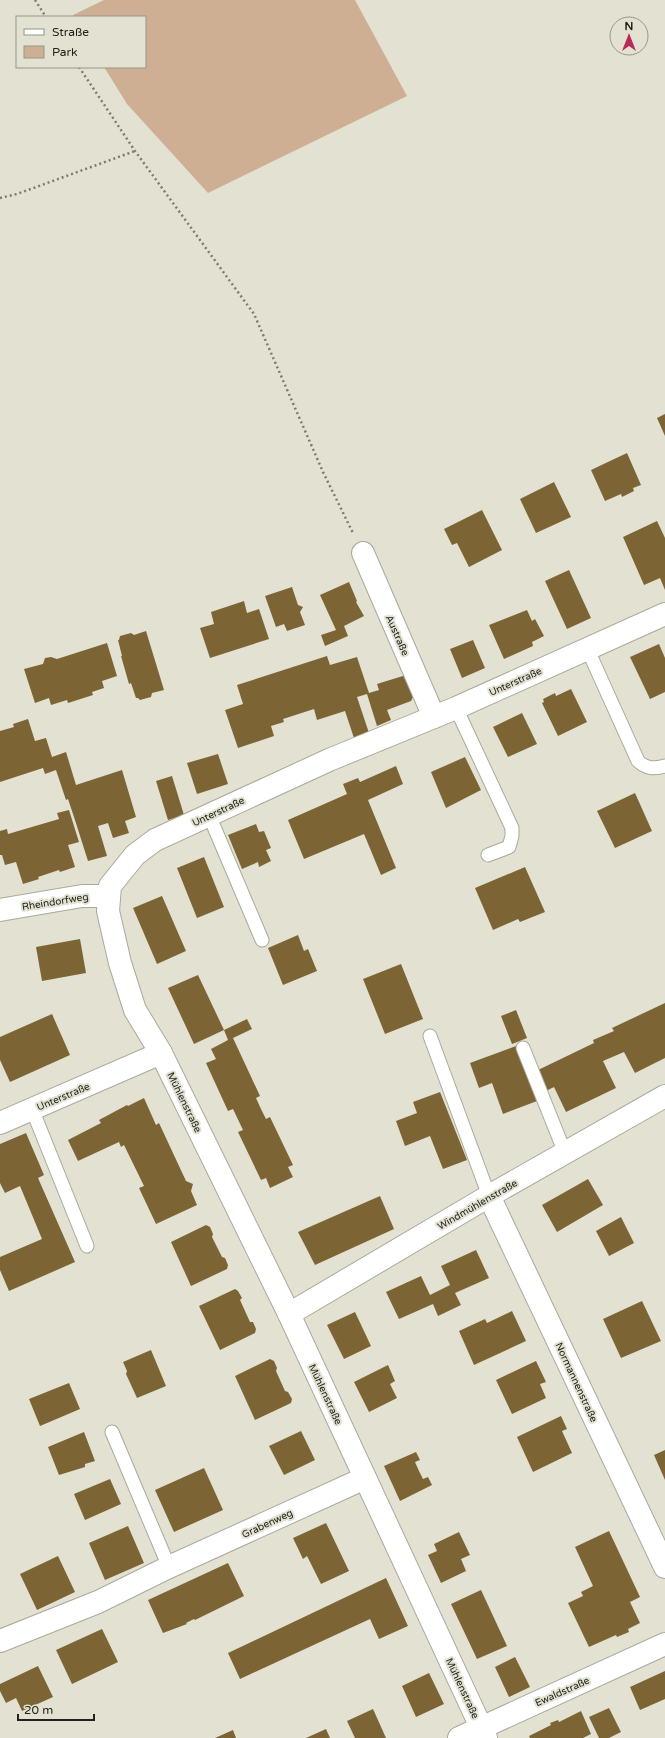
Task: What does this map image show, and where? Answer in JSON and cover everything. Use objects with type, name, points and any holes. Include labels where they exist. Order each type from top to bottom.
[{"type":"street","name":"Austraße","points":[[363,554],[434,717]]},
{"type":"street","name":"Unterstraße","points":[[0,1123],[161,1053],[135,1010],[120,963],[108,911],[110,886],[135,855],[155,840],[329,760],[456,708],[665,614]]},
{"type":"street","name":"Rheindorfweg","points":[[0,910],[82,896],[109,896]]},
{"type":"street","name":"Mühlenstraße","points":[[161,1053],[289,1314],[484,1733]]},
{"type":"street","name":"Windmühlenstraße","points":[[289,1314],[489,1196],[665,1096]]},
{"type":"street","name":"Normannenstraße","points":[[489,1196],[665,1567]]},
{"type":"street","name":"Grabenweg","points":[[0,1641],[98,1602],[169,1567],[365,1478]]},
{"type":"street","name":"Ewaldstraße","points":[[459,1738],[484,1733],[665,1644]]},
{"type":"lane","points":[[587,648],[638,761],[645,767],[654,769],[665,766]]},
{"type":"lane","points":[[456,708],[512,828],[512,836],[509,847],[488,855]]},
{"type":"lane","points":[[209,815],[262,940]]},
{"type":"lane","points":[[430,1036],[489,1196]]},
{"type":"lane","points":[[523,1048],[565,1153]]},
{"type":"lane","points":[[32,1109],[87,1246]]},
{"type":"lane","points":[[112,1432],[169,1567]]},
{"type":"path","points":[[35,0],[45,16]]},
{"type":"path","points":[[80,68],[135,151],[254,314],[324,472],[363,554]]},
{"type":"path","points":[[0,198],[17,194],[135,151]]},
{"type":"green space","points":[[104,0],[355,0],[407,96],[208,193],[127,104],[105,68],[146,68],[146,16],[73,15]]},
{"type":"building","points":[[665,414],[665,436],[657,418]]},
{"type":"building","points":[[627,453],[641,485],[633,488],[634,491],[622,497],[621,494],[605,501],[591,470]]},
{"type":"building","points":[[554,482],[571,517],[536,533],[520,499]]},
{"type":"building","points":[[482,510],[502,550],[469,567],[457,543],[452,545],[444,529]]},
{"type":"building","points":[[657,521],[665,538],[665,590],[660,578],[644,585],[623,537]]},
{"type":"building","points":[[569,570],[591,618],[567,629],[545,581]]},
{"type":"building","points":[[349,582],[357,601],[356,602],[364,616],[344,626],[348,636],[325,646],[321,635],[336,630],[320,595]]},
{"type":"building","points":[[292,587],[298,605],[303,607],[300,612],[305,625],[287,631],[284,624],[276,627],[265,596]]},
{"type":"building","points":[[244,601],[247,613],[259,609],[269,639],[210,658],[200,628],[214,624],[211,612]]},
{"type":"building","points":[[527,610],[532,621],[535,619],[544,636],[532,642],[533,646],[504,659],[489,625]]},
{"type":"building","points":[[146,631],[164,690],[152,693],[151,697],[140,700],[136,698],[131,683],[129,684],[118,640],[120,636],[131,633],[134,635]]},
{"type":"building","points":[[473,640],[485,668],[462,678],[450,649]]},
{"type":"building","points":[[107,643],[117,676],[102,681],[104,688],[92,692],[93,695],[68,703],[67,700],[51,705],[49,698],[35,703],[24,669],[43,664],[45,658],[51,657],[57,659]]},
{"type":"building","points":[[659,644],[665,658],[665,692],[650,699],[630,657]]},
{"type":"building","points":[[327,656],[330,665],[357,657],[369,693],[379,690],[377,684],[406,675],[414,695],[411,701],[387,710],[391,720],[377,726],[367,694],[357,697],[369,733],[354,738],[345,711],[317,720],[314,709],[283,719],[284,722],[271,726],[274,736],[238,748],[225,710],[243,704],[237,685]]},
{"type":"building","points":[[571,689],[587,722],[558,736],[542,703],[544,702],[543,699],[555,693],[556,696]]},
{"type":"building","points":[[522,713],[537,744],[508,757],[493,727]]},
{"type":"building","points":[[28,719],[35,741],[46,738],[52,757],[66,752],[76,785],[122,770],[136,817],[125,821],[129,833],[113,838],[108,823],[98,826],[107,856],[88,861],[68,799],[66,800],[56,770],[45,774],[43,768],[0,782],[0,731],[14,727],[13,724]]},
{"type":"building","points":[[218,754],[228,784],[197,794],[187,763]]},
{"type":"building","points":[[465,757],[481,790],[446,808],[431,772]]},
{"type":"building","points":[[396,766],[403,784],[368,800],[396,868],[381,875],[364,834],[304,859],[288,820],[347,794],[343,784],[358,778],[360,782]]},
{"type":"building","points":[[172,776],[184,815],[168,820],[156,781]]},
{"type":"building","points":[[635,793],[652,831],[615,848],[597,811]]},
{"type":"building","points":[[69,810],[79,842],[68,845],[75,867],[60,872],[59,870],[23,884],[16,862],[5,865],[2,855],[0,855],[0,831],[7,829],[8,834],[59,819],[57,813]]},
{"type":"building","points":[[256,824],[259,832],[264,831],[271,848],[266,850],[271,861],[259,867],[258,862],[242,869],[228,835]]},
{"type":"building","points":[[204,857],[224,907],[197,918],[177,868]]},
{"type":"building","points":[[525,867],[545,912],[520,922],[518,919],[493,930],[475,888]]},
{"type":"building","points":[[162,896],[186,951],[157,964],[133,908]]},
{"type":"building","points":[[298,935],[304,951],[308,949],[317,971],[283,985],[268,948]]},
{"type":"building","points":[[80,939],[86,973],[42,981],[36,947]]},
{"type":"building","points":[[401,964],[423,1019],[385,1034],[363,979]]},
{"type":"building","points":[[198,975],[224,1030],[194,1044],[168,988]]},
{"type":"building","points":[[665,1003],[665,1058],[635,1073],[624,1052],[603,1061],[616,1088],[566,1112],[554,1087],[544,1092],[536,1071],[594,1043],[593,1040],[614,1031],[612,1028]]},
{"type":"building","points":[[516,1010],[527,1038],[512,1044],[501,1016]]},
{"type":"building","points":[[52,1014],[70,1055],[10,1082],[0,1060],[0,1037]]},
{"type":"building","points":[[247,1019],[252,1029],[233,1038],[260,1096],[256,1098],[261,1109],[266,1119],[270,1117],[293,1165],[288,1167],[293,1177],[270,1188],[266,1178],[261,1180],[238,1132],[243,1130],[233,1109],[228,1111],[206,1063],[216,1059],[211,1049],[228,1040],[224,1030]]},
{"type":"building","points":[[516,1046],[537,1101],[503,1114],[492,1083],[479,1088],[470,1063]]},
{"type":"building","points":[[440,1092],[467,1160],[443,1169],[430,1136],[405,1146],[396,1121],[417,1113],[413,1102]]},
{"type":"building","points":[[144,1098],[156,1125],[159,1123],[186,1181],[193,1184],[191,1191],[197,1205],[156,1224],[139,1188],[144,1186],[124,1145],[121,1147],[119,1142],[78,1161],[68,1140],[101,1123],[99,1120]]},
{"type":"building","points":[[26,1133],[44,1175],[38,1178],[75,1262],[9,1291],[0,1270],[0,1257],[42,1239],[20,1186],[5,1193],[0,1183],[0,1144]]},
{"type":"building","points":[[588,1179],[603,1205],[557,1232],[542,1205]]},
{"type":"building","points":[[380,1196],[394,1229],[315,1265],[298,1232]]},
{"type":"building","points":[[621,1217],[634,1243],[609,1256],[596,1231]]},
{"type":"building","points":[[206,1225],[210,1227],[213,1234],[212,1237],[222,1257],[225,1258],[228,1265],[227,1269],[191,1286],[171,1242]]},
{"type":"building","points":[[476,1250],[489,1278],[455,1293],[461,1305],[438,1316],[433,1304],[399,1319],[386,1292],[421,1276],[430,1295],[450,1285],[441,1266]]},
{"type":"building","points":[[235,1289],[242,1298],[240,1300],[250,1322],[253,1322],[256,1329],[255,1333],[220,1350],[199,1306]]},
{"type":"building","points":[[642,1301],[661,1341],[621,1358],[603,1319]]},
{"type":"building","points":[[512,1311],[526,1341],[474,1365],[459,1331],[485,1319],[487,1323]]},
{"type":"building","points":[[355,1312],[371,1346],[344,1359],[327,1325]]},
{"type":"building","points":[[151,1350],[166,1386],[137,1398],[126,1374],[127,1371],[123,1362]]},
{"type":"building","points":[[270,1359],[274,1361],[277,1368],[276,1371],[285,1391],[288,1392],[292,1399],[291,1403],[255,1420],[235,1376]]},
{"type":"building","points":[[536,1361],[546,1382],[540,1384],[546,1398],[512,1414],[496,1380]]},
{"type":"building","points":[[388,1365],[395,1381],[390,1384],[397,1398],[369,1412],[354,1382]]},
{"type":"building","points":[[69,1383],[80,1409],[40,1426],[29,1399]]},
{"type":"building","points":[[561,1416],[567,1429],[562,1431],[572,1453],[533,1472],[517,1437]]},
{"type":"building","points":[[301,1431],[315,1460],[284,1475],[269,1446]]},
{"type":"building","points":[[84,1432],[95,1461],[85,1464],[85,1467],[59,1475],[48,1447]]},
{"type":"building","points":[[665,1450],[665,1480],[654,1455]]},
{"type":"building","points":[[416,1452],[420,1460],[415,1462],[419,1471],[423,1479],[428,1477],[432,1485],[400,1501],[384,1466]]},
{"type":"building","points":[[204,1468],[223,1510],[174,1532],[155,1490]]},
{"type":"building","points":[[110,1479],[121,1504],[85,1520],[74,1494]]},
{"type":"building","points":[[326,1523],[349,1571],[321,1584],[307,1556],[303,1559],[293,1538]]},
{"type":"building","points":[[128,1526],[144,1563],[105,1580],[89,1543]]},
{"type":"building","points":[[609,1531],[640,1597],[630,1602],[640,1623],[628,1629],[629,1632],[617,1637],[616,1635],[589,1647],[568,1603],[583,1596],[581,1592],[593,1586],[575,1547]]},
{"type":"building","points":[[459,1532],[470,1555],[461,1559],[466,1571],[441,1583],[428,1555],[437,1551],[434,1544]]},
{"type":"building","points":[[58,1556],[75,1592],[37,1610],[20,1574]]},
{"type":"building","points":[[228,1563],[244,1596],[186,1623],[187,1624],[163,1633],[148,1600]]},
{"type":"building","points":[[386,1578],[408,1626],[379,1639],[370,1619],[240,1679],[228,1653]]},
{"type":"building","points":[[481,1590],[507,1646],[477,1659],[451,1604]]},
{"type":"building","points":[[102,1629],[118,1662],[72,1684],[56,1650]]},
{"type":"building","points":[[515,1657],[530,1687],[509,1697],[495,1667]]},
{"type":"building","points":[[38,1666],[53,1697],[22,1711],[16,1698],[6,1703],[0,1691],[0,1684]]},
{"type":"building","points":[[665,1671],[665,1699],[640,1710],[630,1687]]},
{"type":"building","points":[[429,1673],[444,1704],[416,1717],[402,1686]]},
{"type":"building","points":[[609,1708],[621,1732],[609,1738],[599,1738],[589,1717]]},
{"type":"building","points":[[373,1709],[386,1738],[355,1738],[347,1721]]},
{"type":"building","points":[[581,1711],[591,1734],[583,1738],[530,1738],[529,1736],[551,1725],[550,1723],[558,1720],[559,1722]]},
{"type":"building","points":[[326,1729],[330,1738],[306,1738]]},
{"type":"building","points":[[233,1730],[236,1738],[215,1738]]}]
